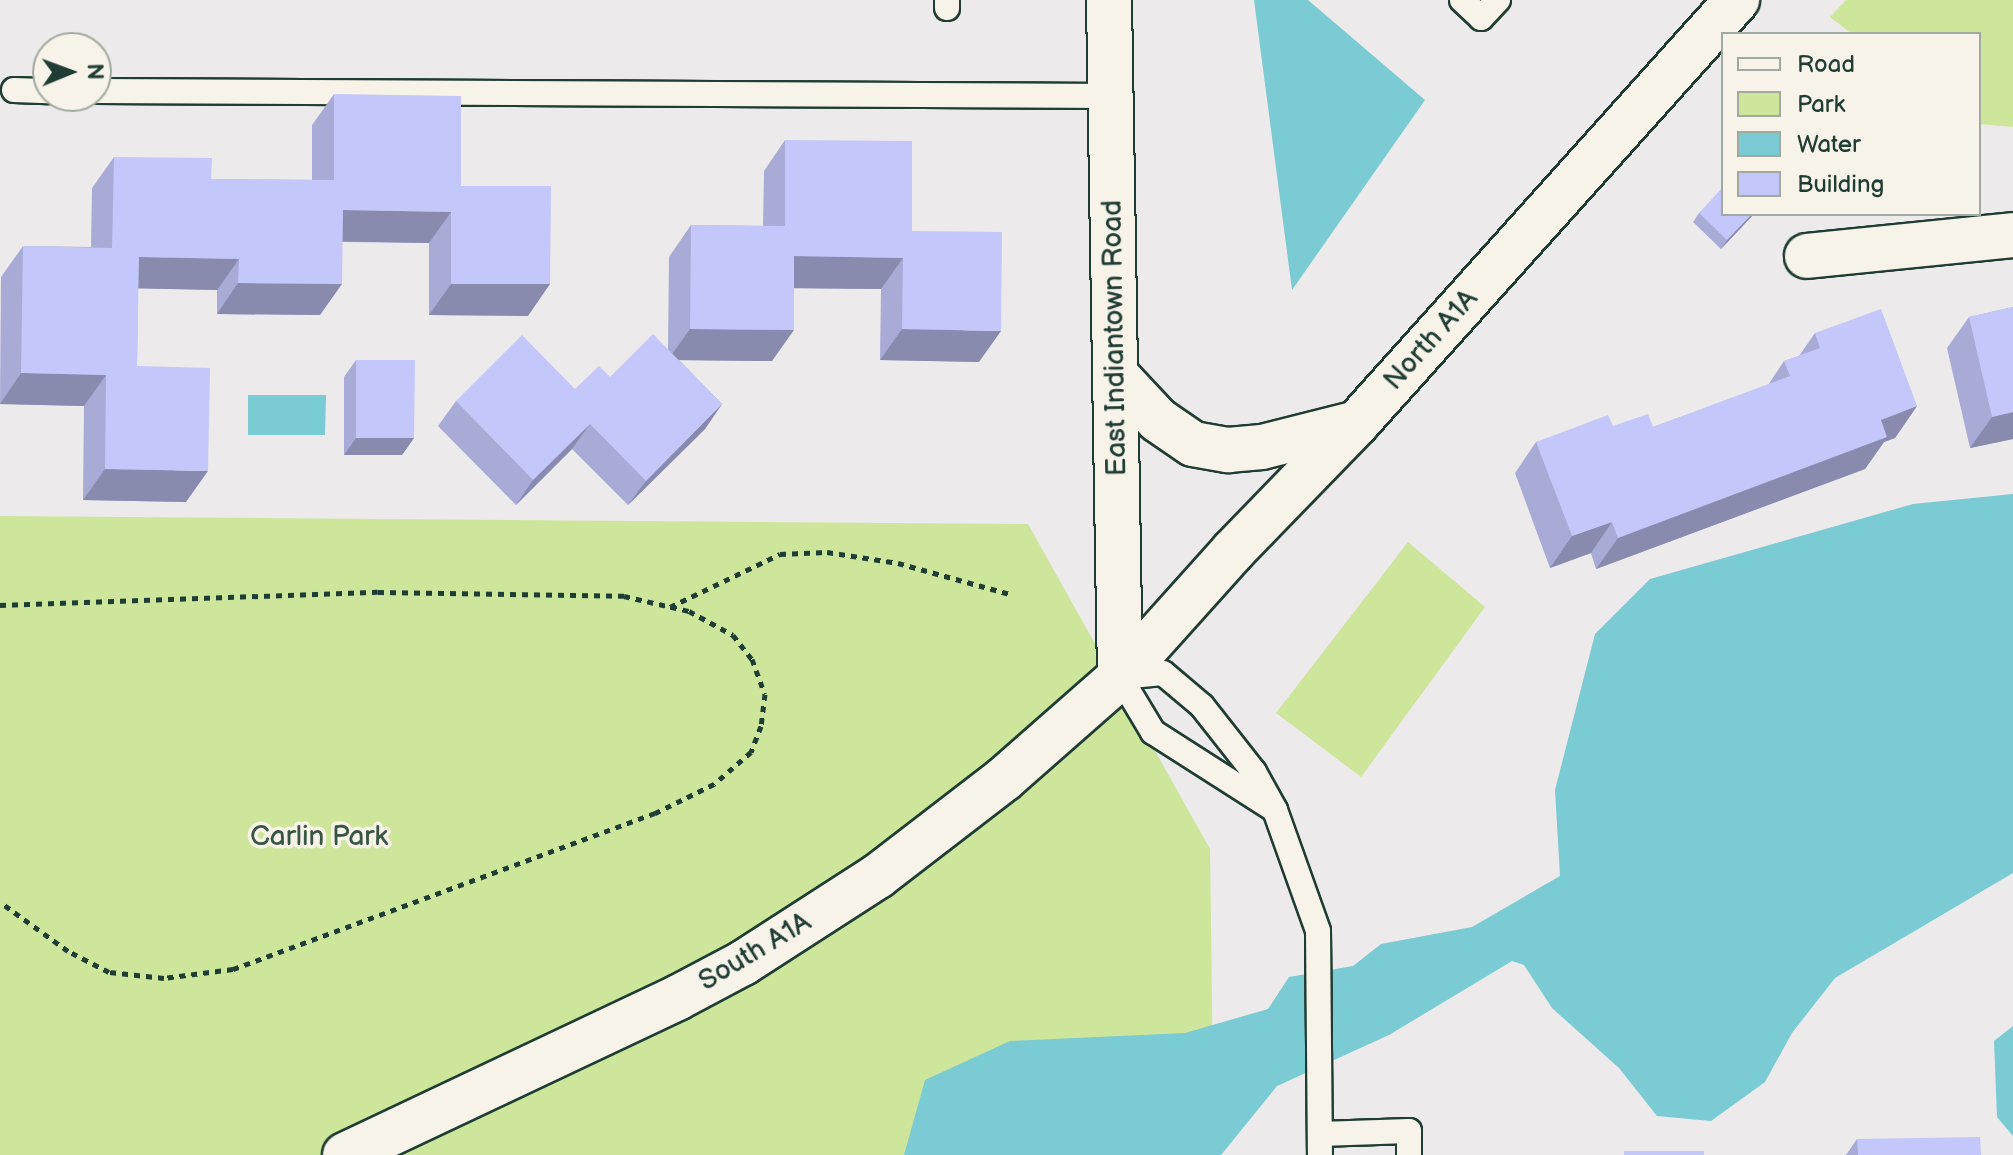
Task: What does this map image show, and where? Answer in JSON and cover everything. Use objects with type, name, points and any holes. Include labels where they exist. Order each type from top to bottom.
[{"type":"street","name":"East Indiantown Road","points":[[1109,0],[1120,677]]},
{"type":"street","name":"North A1A","points":[[1120,677],[1233,551],[1357,423],[1737,0]]},
{"type":"street","points":[[1807,256],[2013,235]]},
{"type":"street","points":[[1115,374],[1158,420],[1193,444],[1228,450],[1262,447],[1357,423]]},
{"type":"street","name":"South A1A","points":[[345,1155],[677,998],[743,963],[878,876],[1004,779],[1120,677]]},
{"type":"lane","points":[[1462,0],[1481,18],[1498,0]]},
{"type":"lane","points":[[14,90],[32,91]]},
{"type":"lane","points":[[112,91],[1110,96]]},
{"type":"lane","points":[[1275,810],[1153,732],[1120,677],[1163,673],[1202,706],[1254,772],[1275,810],[1318,931],[1320,1145],[1409,1131],[1409,1155]]},
{"type":"path","points":[[670,607],[780,554],[811,552],[898,563],[1010,594]]},
{"type":"path","points":[[0,605],[378,592],[624,596],[689,611],[733,635],[752,659],[765,694],[761,726],[751,752],[714,784],[655,813],[233,969],[164,978],[109,972],[68,951],[0,902]]},
{"type":"green space","points":[[1846,0],[2013,0],[2013,127],[1981,124],[1981,32],[1849,32],[1830,17]]},
{"type":"green space","name":"Carlin Park","points":[[0,516],[1028,524],[1210,849],[1214,1155],[0,1155]]},
{"type":"green space","points":[[1408,542],[1485,607],[1361,777],[1276,713]]},
{"type":"water","points":[[1254,0],[1308,0],[1425,100],[1292,290]]},
{"type":"water","points":[[248,395],[326,395],[325,435],[248,435]]},
{"type":"water","points":[[2013,494],[2013,873],[1835,978],[1792,1033],[1765,1082],[1711,1121],[1657,1116],[1619,1068],[1552,1008],[1524,965],[1512,961],[1389,1035],[1277,1086],[1221,1155],[904,1155],[925,1080],[1010,1041],[1185,1033],[1268,1009],[1289,977],[1353,966],[1381,944],[1472,927],[1560,876],[1555,790],[1595,634],[1650,579],[1913,504]]},
{"type":"water","points":[[2013,1026],[2013,1136],[1997,1117],[1994,1041]]},
{"type":"building","points":[[334,94],[461,96],[461,186],[551,186],[550,284],[451,284],[451,212],[343,210],[342,284],[238,283],[239,259],[139,257],[137,366],[210,368],[208,471],[105,469],[106,375],[21,373],[23,246],[112,248],[114,157],[212,158],[211,179],[334,180]]},
{"type":"building","points":[[785,140],[912,141],[912,231],[1002,232],[1001,331],[902,329],[903,258],[794,256],[794,330],[690,329],[691,225],[785,226]]},
{"type":"building","points":[[1721,189],[1721,216],[1750,216],[1727,240],[1699,213]]},
{"type":"building","points":[[2013,307],[2013,412],[1992,417],[1969,317]]},
{"type":"building","points":[[1881,309],[1917,406],[1881,420],[1887,437],[1618,538],[1612,522],[1572,536],[1536,442],[1608,415],[1613,426],[1648,414],[1653,427],[1790,376],[1784,361],[1820,348],[1815,333]]},
{"type":"building","points":[[653,334],[722,404],[646,481],[590,424],[533,480],[456,401],[522,335],[575,389],[599,366],[610,377]]},
{"type":"building","points":[[356,360],[415,360],[414,438],[356,438]]},
{"type":"building","points":[[1980,1137],[1981,1155],[1858,1155],[1857,1139]]},
{"type":"building","points":[[1624,1151],[1704,1151],[1704,1155],[1624,1155]]}]
